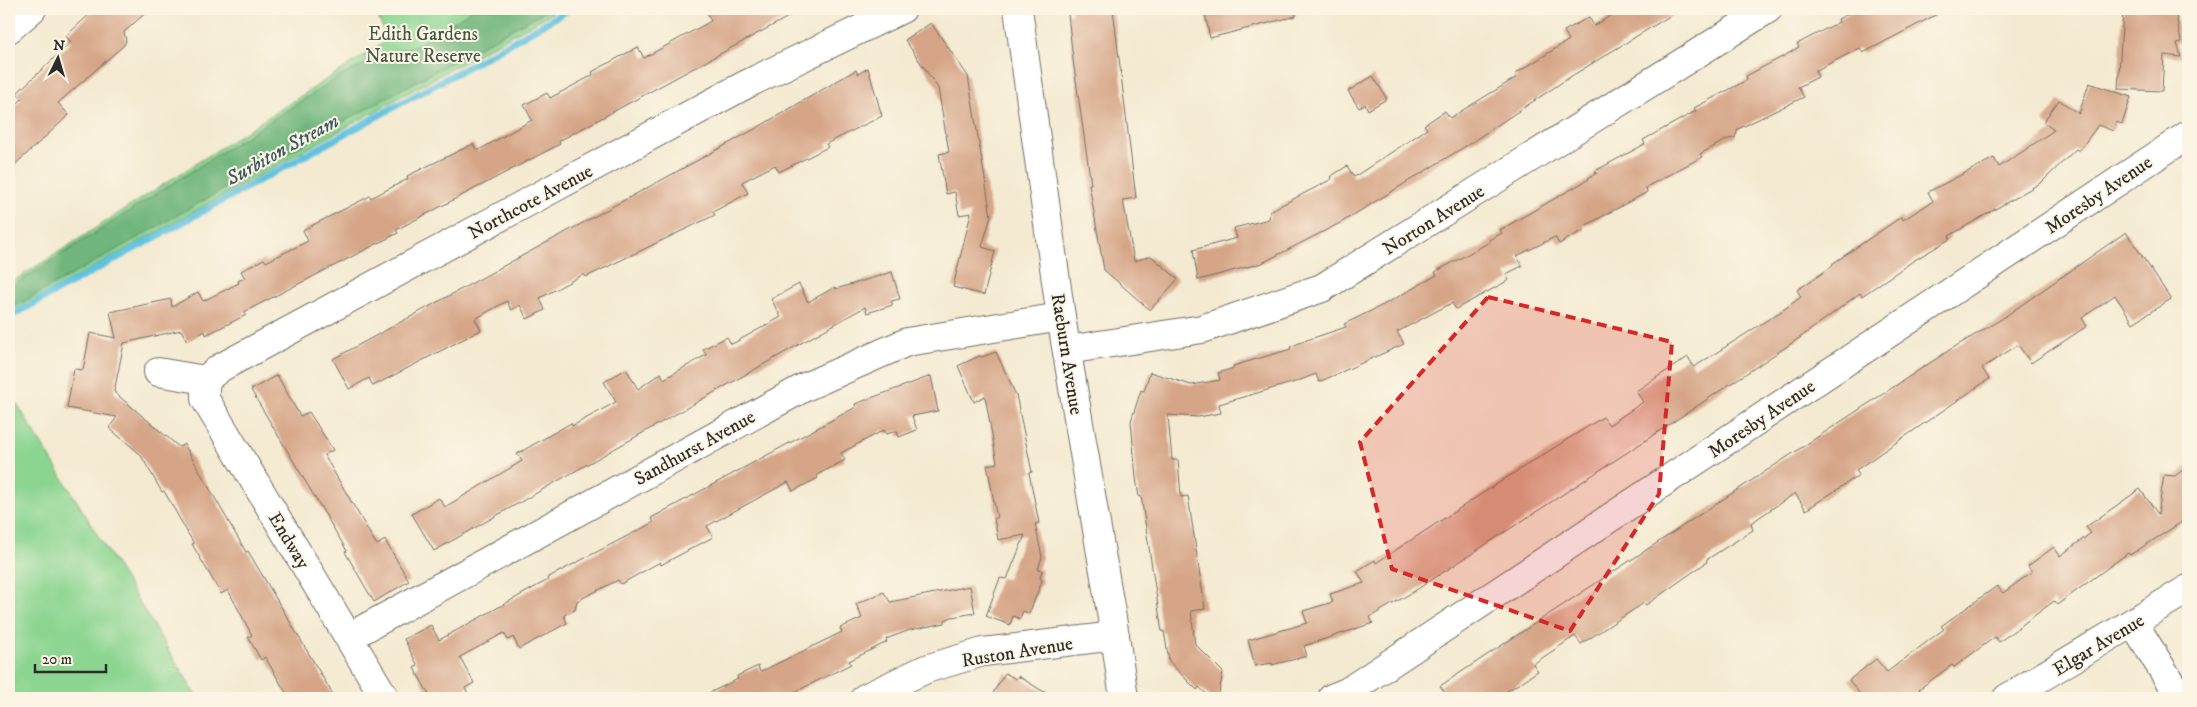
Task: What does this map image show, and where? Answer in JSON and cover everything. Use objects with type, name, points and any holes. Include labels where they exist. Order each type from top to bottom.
[{"type":"street","points":[[9,29],[32,9]]},
{"type":"street","name":"Northcote Avenue","points":[[206,380],[220,368],[745,85],[902,9]]},
{"type":"street","name":"Raeburn Avenue","points":[[1018,9],[1061,317],[1124,698]]},
{"type":"street","name":"Norton Avenue","points":[[1067,350],[1202,329],[1322,288],[1768,9]]},
{"type":"street","name":"Moresby Avenue","points":[[1332,698],[1355,687],[2188,135]]},
{"type":"street","name":"Sandhurst Avenue","points":[[349,637],[804,387],[906,342],[1061,317]]},
{"type":"street","points":[[158,372],[206,380]]},
{"type":"street","name":"Endway","points":[[206,380],[205,399],[385,698]]},
{"type":"street","name":"Elgar Avenue","points":[[2007,698],[2188,590]]},
{"type":"street","points":[[2133,622],[2180,698]]},
{"type":"street","name":"Ruston Avenue","points":[[865,698],[926,669],[983,652],[1115,636]]},
{"type":"highlighted area","points":[[1488,297],[1672,342],[1659,494],[1570,631],[1392,569],[1360,442]]},
{"type":"green space","name":"Edith Gardens Nature Reserve","points":[[376,9],[559,9],[9,314],[9,284],[388,40]]},
{"type":"green space","name":"Edith Gardens Nature Reserve","points":[[473,9],[549,9],[384,99],[9,310],[9,288],[337,78],[381,56],[418,45]]},
{"type":"green space","points":[[9,391],[198,698],[9,698]]},
{"type":"building","points":[[95,9],[150,9],[124,32],[126,41],[124,45],[58,103],[69,115],[9,170],[9,111],[22,99],[17,93],[71,42],[66,36]]},
{"type":"building","points":[[705,9],[803,9],[559,141],[560,144],[396,230],[398,233],[244,312],[246,315],[206,335],[205,331],[187,341],[181,330],[124,343],[114,392],[179,447],[184,444],[246,552],[248,551],[335,698],[289,698],[265,657],[261,660],[248,637],[252,635],[228,590],[221,594],[164,491],[162,492],[140,454],[109,428],[117,417],[67,408],[74,369],[83,370],[90,333],[116,338],[110,312],[171,299],[172,307],[198,292],[203,301],[239,283],[238,281],[245,278],[241,271],[264,259],[266,262],[308,241],[303,230],[370,196],[371,198],[408,179],[407,176],[473,144],[477,151],[532,120],[524,105],[547,93],[550,98],[593,75],[592,72],[638,47],[644,58],[711,21]]},
{"type":"building","points":[[1071,9],[1113,9],[1136,198],[1123,200],[1134,261],[1151,256],[1178,279],[1150,310],[1104,270],[1089,184],[1091,184],[1073,60],[1068,14],[1072,13]]},
{"type":"building","points":[[1204,9],[1295,9],[1296,16],[1210,38]]},
{"type":"building","points":[[1622,9],[1681,9],[1570,77],[1469,144],[1342,222],[1262,263],[1198,280],[1193,250],[1237,238],[1234,228],[1269,219],[1270,211],[1332,179],[1330,177],[1347,166],[1354,177],[1427,129],[1424,125],[1445,111],[1450,118],[1517,77],[1515,74],[1569,40],[1564,31],[1589,17],[1594,26]]},
{"type":"building","points":[[1858,9],[1947,9],[1863,53],[1860,48],[1815,71],[1818,77],[1798,87],[1804,97],[1738,129],[1735,138],[1728,139],[1700,154],[1702,157],[1646,187],[1647,192],[1583,227],[1584,230],[1559,244],[1555,237],[1517,256],[1522,266],[1506,274],[1509,280],[1456,309],[1452,303],[1397,332],[1404,344],[1319,382],[1316,374],[1219,404],[1221,413],[1198,417],[1168,415],[1172,460],[1178,460],[1181,497],[1188,496],[1205,609],[1191,611],[1195,644],[1223,672],[1218,698],[1211,698],[1199,687],[1197,690],[1169,661],[1164,631],[1162,632],[1141,496],[1139,497],[1136,478],[1131,421],[1141,390],[1144,391],[1150,372],[1191,385],[1220,380],[1218,373],[1234,368],[1233,366],[1291,349],[1290,347],[1304,341],[1346,327],[1344,324],[1437,275],[1435,272],[1490,242],[1489,240],[1502,233],[1500,230],[1589,179],[1597,173],[1595,171],[1645,144],[1643,140],[1696,111],[1694,108],[1747,80],[1746,76],[1786,55],[1799,47],[1797,44],[1839,22],[1838,19]]},
{"type":"building","points":[[2123,9],[2175,9],[2181,42],[2177,43],[2181,57],[2164,55],[2162,91],[2118,89]]},
{"type":"building","points":[[931,23],[968,76],[991,216],[982,247],[995,251],[984,295],[953,287],[971,213],[959,215],[955,192],[946,194],[939,154],[949,152],[938,88],[905,40]]},
{"type":"building","points":[[868,68],[882,116],[826,144],[828,147],[779,172],[775,165],[742,182],[748,193],[713,212],[715,215],[586,277],[584,274],[540,298],[545,310],[527,319],[520,305],[511,310],[507,301],[475,319],[481,330],[373,386],[369,378],[349,389],[333,359],[755,129],[856,70],[858,74]]},
{"type":"building","points":[[1373,76],[1387,99],[1368,110],[1365,104],[1359,108],[1348,91]]},
{"type":"building","points":[[2089,83],[2131,97],[2122,124],[2116,122],[2113,131],[2098,125],[2079,151],[2076,149],[2042,182],[1949,236],[1950,239],[1913,261],[1862,296],[1860,293],[1801,337],[1637,446],[1413,592],[1370,617],[1373,623],[1304,646],[1307,656],[1272,665],[1272,663],[1255,666],[1248,640],[1307,623],[1303,611],[1333,602],[1330,594],[1364,583],[1357,571],[1375,560],[1376,563],[1603,417],[1609,425],[1643,402],[1636,391],[1688,357],[1694,367],[1783,310],[1801,297],[1797,290],[1833,266],[1832,264],[1901,217],[1903,220],[1933,201],[1928,192],[1994,158],[1999,167],[2025,150],[2054,130],[2043,122],[2059,100],[2079,114]]},
{"type":"building","points":[[2126,232],[2171,299],[2133,323],[2115,295],[2082,318],[2087,326],[2031,363],[2018,345],[1982,368],[1989,379],[1856,470],[1859,475],[1806,510],[1795,493],[1751,523],[1753,530],[1706,560],[1707,562],[1646,605],[1644,603],[1581,644],[1575,636],[1533,664],[1538,671],[1497,698],[1449,698],[1440,686],[1951,349],[2000,320]]},
{"type":"building","points":[[892,272],[900,299],[891,301],[893,305],[867,313],[865,307],[434,551],[412,514],[439,498],[445,507],[522,461],[517,454],[571,423],[572,426],[616,402],[604,382],[626,369],[638,389],[661,373],[664,379],[706,355],[703,349],[727,337],[731,344],[734,343],[781,317],[771,299],[799,284],[808,302],[835,287],[836,289]]},
{"type":"building","points":[[996,352],[1016,395],[1032,472],[1029,473],[1039,523],[1035,524],[1042,557],[1038,569],[1042,570],[1040,577],[1042,581],[1029,614],[1023,611],[1020,619],[1013,616],[1010,625],[986,616],[1000,578],[1007,579],[1025,535],[998,540],[994,518],[997,518],[987,465],[997,463],[985,396],[974,402],[958,366],[979,356],[982,357]]},
{"type":"building","points":[[277,375],[300,416],[309,412],[333,450],[324,455],[377,545],[385,540],[409,581],[374,602],[345,552],[347,551],[251,390]]},
{"type":"building","points":[[931,376],[938,411],[912,416],[917,430],[899,437],[897,431],[886,434],[884,430],[841,453],[845,460],[817,475],[818,478],[793,491],[788,482],[707,526],[713,537],[661,565],[660,562],[621,584],[618,580],[577,601],[575,610],[564,615],[567,623],[519,649],[513,637],[508,640],[504,633],[460,657],[474,683],[465,688],[471,698],[431,698],[414,668],[418,666],[404,639],[431,625],[439,640],[548,580],[547,578],[654,522],[651,518],[856,407],[855,404]]},
{"type":"building","points":[[2188,466],[2188,518],[2130,555],[2128,553],[2057,605],[2054,601],[1999,642],[1995,637],[1954,667],[1952,665],[1919,689],[1925,698],[1863,698],[1849,680],[1876,659],[1887,672],[1944,629],[1941,626],[1997,586],[2003,593],[2032,572],[2028,566],[2054,547],[2060,556],[2091,533],[2086,527],[2140,489],[2158,514],[2164,475],[2175,476]]},
{"type":"building","points":[[970,586],[975,613],[952,617],[945,620],[945,623],[910,630],[886,639],[887,642],[849,661],[851,664],[783,698],[699,698],[738,679],[737,676],[758,666],[760,672],[842,632],[840,628],[862,618],[856,604],[884,592],[890,602]]},
{"type":"building","points":[[1005,673],[1016,679],[1018,676],[1054,698],[990,698]]},
{"type":"waterway","name":"Surbiton Stream","points":[[9,317],[570,9]]}]
